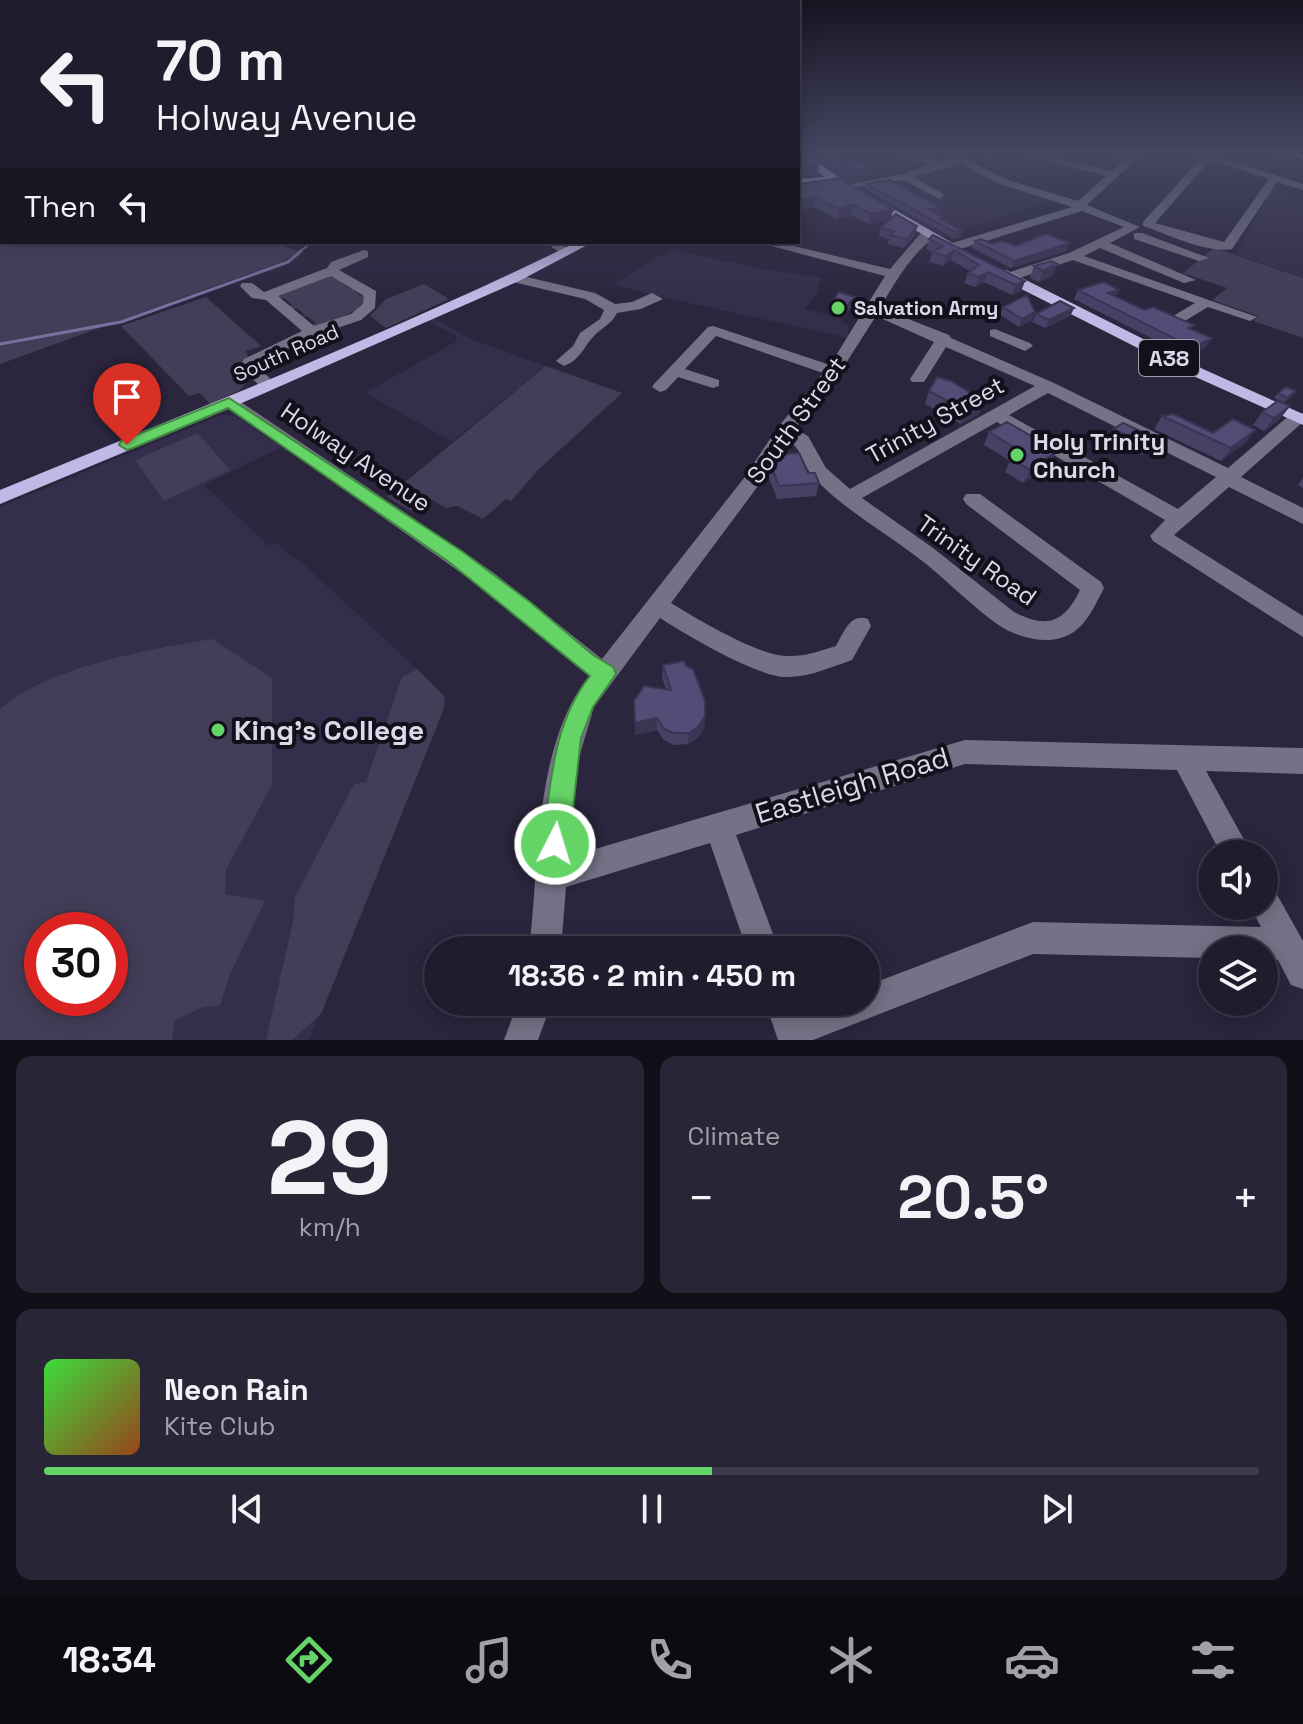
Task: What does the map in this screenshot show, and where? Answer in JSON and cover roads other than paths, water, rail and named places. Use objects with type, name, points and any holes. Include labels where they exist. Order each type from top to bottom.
[{"type":"main road","points":[[872,202],[967,255]]},
{"type":"main road","name":"South Road","points":[[0,497],[229,402],[514,278],[583,244]]},
{"type":"main road","name":"A38","points":[[1002,273],[1197,372],[1300,418]]},
{"type":"street","points":[[1065,202],[1203,258]]},
{"type":"street","points":[[953,247],[1081,202]]},
{"type":"street","points":[[1166,202],[1147,224],[1223,247],[1228,246],[1259,202]]},
{"type":"street","points":[[1002,273],[1073,256],[1130,229]]},
{"type":"street","name":"South Street","points":[[546,936],[569,738],[584,701],[751,482],[784,431],[833,371],[893,274],[917,245],[931,236]]},
{"type":"street","points":[[554,244],[567,252]]},
{"type":"street","points":[[770,244],[893,274]]},
{"type":"street","points":[[1101,244],[1162,262],[1162,270],[1189,280]]},
{"type":"street","points":[[247,286],[257,295],[267,296],[332,271],[336,265],[364,254]]},
{"type":"street","points":[[1073,256],[1250,317]]},
{"type":"street","points":[[268,385],[248,367],[256,353],[356,317],[372,302],[369,291],[332,271]]},
{"type":"street","points":[[514,278],[541,288],[566,290],[602,302],[612,309],[636,306],[652,297],[656,299]]},
{"type":"street","points":[[267,296],[312,332]]},
{"type":"street","points":[[1178,319],[1206,302]]},
{"type":"street","points":[[564,361],[580,348],[585,336],[606,321],[612,309]]},
{"type":"street","points":[[871,309],[944,338],[1048,386],[1303,517]]},
{"type":"street","points":[[660,387],[717,325],[833,371]]},
{"type":"street","points":[[985,357],[996,352],[1001,336],[1025,346]]},
{"type":"street","points":[[918,379],[944,338]]},
{"type":"street","points":[[676,371],[713,383]]},
{"type":"street","name":"Trinity Street","points":[[848,498],[1048,386]]},
{"type":"street","name":"Holway Avenue","points":[[229,402],[456,557],[585,662],[605,674]]},
{"type":"street","points":[[997,415],[1179,519]]},
{"type":"street","points":[[1300,418],[1160,536],[1303,628]]},
{"type":"street","name":"Trinity Road","points":[[784,431],[802,440],[819,472],[848,498],[888,530],[926,553],[1006,618],[1034,630],[1053,630],[1076,619],[1093,588],[1043,543],[973,499]]},
{"type":"street","points":[[657,605],[705,636],[782,667],[793,668],[844,653],[860,626]]},
{"type":"street","name":"Eastleigh Road","points":[[553,872],[567,872],[965,752],[1303,761]]},
{"type":"street","points":[[1185,759],[1229,840]]},
{"type":"street","points":[[718,826],[758,936]]},
{"type":"street","points":[[1274,920],[1295,958]]},
{"type":"street","points":[[790,1024],[1033,938],[1295,958]]},
{"type":"street","points":[[521,1040],[530,1016]]},
{"type":"waterway","points":[[298,253],[309,244]]},
{"type":"waterway","points":[[0,344],[121,322],[288,262],[301,251]]},
{"type":"place","name":"Salvation Army","points":[[838,308]]},
{"type":"place","name":"Holy Trinity Church","points":[[1017,455]]},
{"type":"place","name":"King's College","points":[[218,730]]}]
